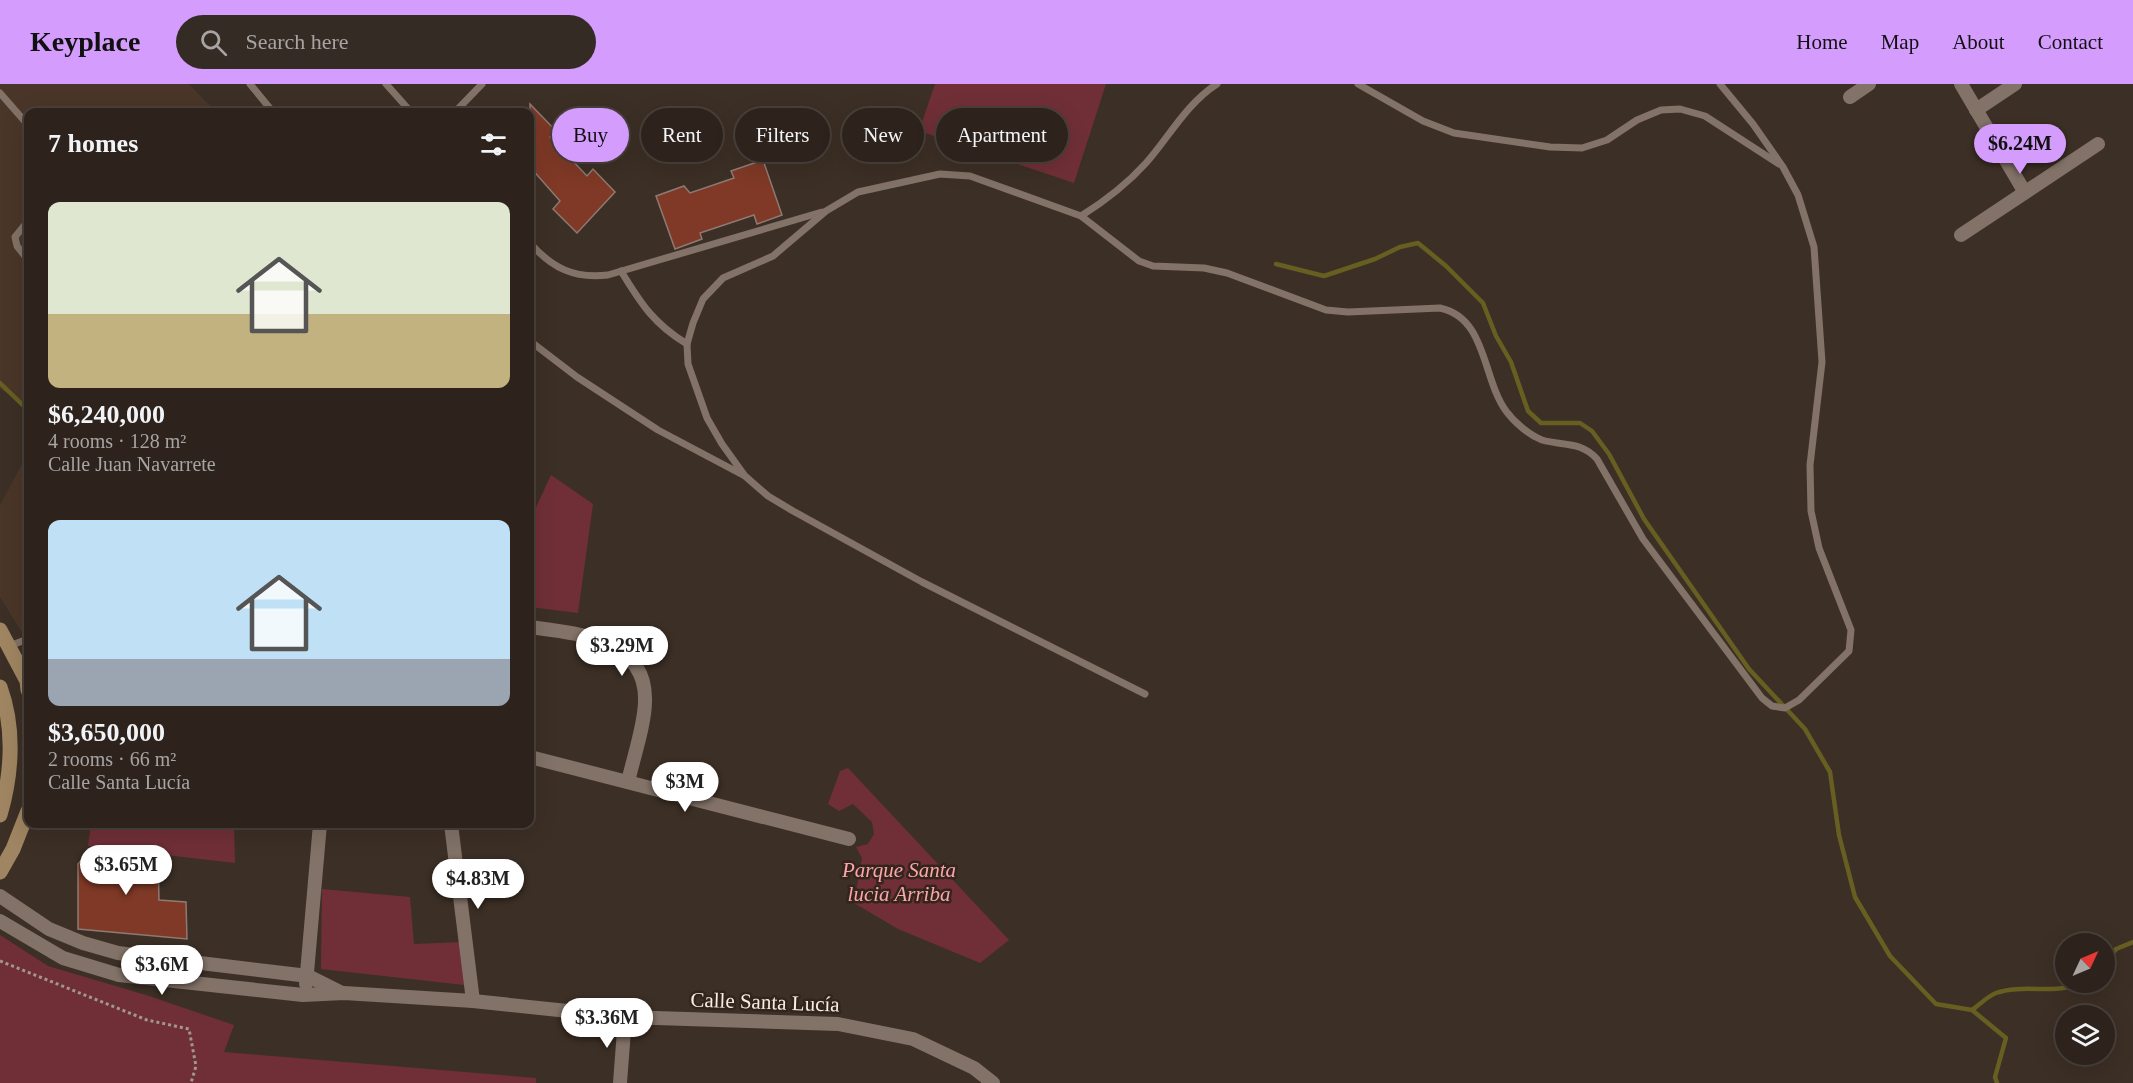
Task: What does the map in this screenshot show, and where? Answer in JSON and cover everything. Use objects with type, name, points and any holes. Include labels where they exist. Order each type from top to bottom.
[{"type":"main road","points":[[0,630],[24,675]]},
{"type":"main road","points":[[0,687],[5,701],[11,743],[8,787],[0,815]]},
{"type":"main road","points":[[0,872],[13,849],[24,821]]},
{"type":"street","points":[[1850,97],[1869,84]]},
{"type":"street","points":[[1961,84],[2024,191]]},
{"type":"street","points":[[1976,110],[2015,84]]},
{"type":"street","points":[[1961,235],[2098,144]]},
{"type":"street","points":[[534,628],[597,638],[615,646],[628,657],[638,673],[644,687],[645,701],[628,782]]},
{"type":"street","points":[[534,758],[849,839]]},
{"type":"street","points":[[303,995],[308,976],[320,828]]},
{"type":"street","points":[[451,828],[473,1001]]},
{"type":"street","name":"Calle Santa Lucía","points":[[0,896],[49,929],[83,943],[118,953],[308,976],[344,993]]},
{"type":"street","name":"Calle Santa Lucía","points":[[0,921],[63,958],[119,975],[303,995],[344,993],[473,1001],[625,1017],[838,1024],[913,1039],[974,1068],[993,1083]]},
{"type":"street","points":[[620,1083],[625,1017]]},
{"type":"lane","points":[[250,84],[270,108]]},
{"type":"lane","points":[[386,84],[407,108]]},
{"type":"lane","points":[[459,108],[482,84]]},
{"type":"lane","points":[[1081,216],[1109,198],[1144,165],[1193,104],[1217,84]]},
{"type":"lane","points":[[1358,84],[1423,121],[1454,133],[1550,147],[1582,148],[1607,140],[1637,120],[1661,110],[1680,109],[1705,116],[1784,167]]},
{"type":"lane","points":[[745,476],[707,418],[688,364],[687,344],[703,299],[723,278],[773,256],[826,211],[858,192],[940,174],[970,176],[1081,216],[1139,261],[1153,266],[1204,268],[1227,273],[1326,310],[1348,312],[1440,308],[1453,310],[1470,324],[1506,411],[1520,425],[1543,440],[1580,446],[1590,451],[1597,459],[1643,539],[1740,671],[1762,698],[1772,706],[1785,708],[1799,700],[1849,651],[1851,630],[1820,548],[1811,511],[1810,465],[1821,362],[1814,247],[1798,195],[1784,167],[1754,124],[1720,84]]},
{"type":"lane","points":[[0,93],[24,120]]},
{"type":"lane","points":[[534,247],[554,265],[571,274],[590,277],[621,271],[826,211]]},
{"type":"lane","points":[[24,226],[15,237],[17,246],[24,255]]},
{"type":"lane","points":[[621,271],[650,315],[667,332],[687,344]]},
{"type":"lane","points":[[534,344],[577,377],[658,430],[745,476],[768,496],[793,511],[922,582],[1146,694]]},
{"type":"lane","points":[[9,646],[24,640]]},
{"type":"path","points":[[0,961],[147,1020],[189,1029],[196,1066],[192,1083]]},
{"type":"shaded area","points":[[0,84],[189,84],[212,108],[24,108],[24,403],[0,389]]},
{"type":"shaded area","points":[[24,460],[24,636],[0,597],[0,505]]},
{"type":"green space","points":[[935,84],[1106,84],[1074,183],[1011,162],[1068,162],[1068,108],[936,108],[936,137],[924,133],[924,116]]},
{"type":"green space","points":[[551,475],[593,504],[578,613],[534,608],[534,511]]},
{"type":"green space","name":"Parque Santa lucia Arriba","points":[[848,768],[1009,940],[980,963],[898,929],[854,903],[862,858],[856,847],[868,844],[874,834],[872,822],[853,804],[839,811],[828,804],[840,771]]},
{"type":"green space","points":[[90,828],[234,828],[235,863],[88,846]]},
{"type":"green space","points":[[322,889],[410,897],[414,944],[462,942],[464,985],[321,969]]},
{"type":"green space","points":[[0,935],[48,966],[146,995],[234,1025],[224,1052],[536,1078],[536,1083],[0,1083]]},
{"type":"building","points":[[534,108],[552,127],[550,137],[552,139],[552,162],[574,162],[587,176],[593,169],[615,192],[577,233],[553,209],[560,201],[534,172]]},
{"type":"building","points":[[764,162],[782,215],[757,224],[754,215],[700,233],[702,239],[675,249],[656,196],[684,186],[690,193],[734,178],[731,171]]},
{"type":"building","points":[[91,849],[158,854],[159,900],[186,902],[187,939],[78,929],[78,864]]},
{"type":"waterway","points":[[1276,264],[1324,276],[1375,259],[1400,247],[1418,243],[1446,266],[1483,303],[1496,336],[1511,362],[1528,411],[1541,423],[1580,423],[1592,431],[1609,454],[1644,519],[1749,669],[1805,729],[1830,772],[1839,835],[1855,897],[1890,956],[1936,1004],[1972,1010],[2006,1038],[1995,1077],[1997,1083]]},
{"type":"waterway","points":[[0,383],[24,406]]},
{"type":"waterway","points":[[2115,950],[2133,942]]},
{"type":"waterway","points":[[1972,1010],[1993,994],[2007,990],[2055,989]]}]
